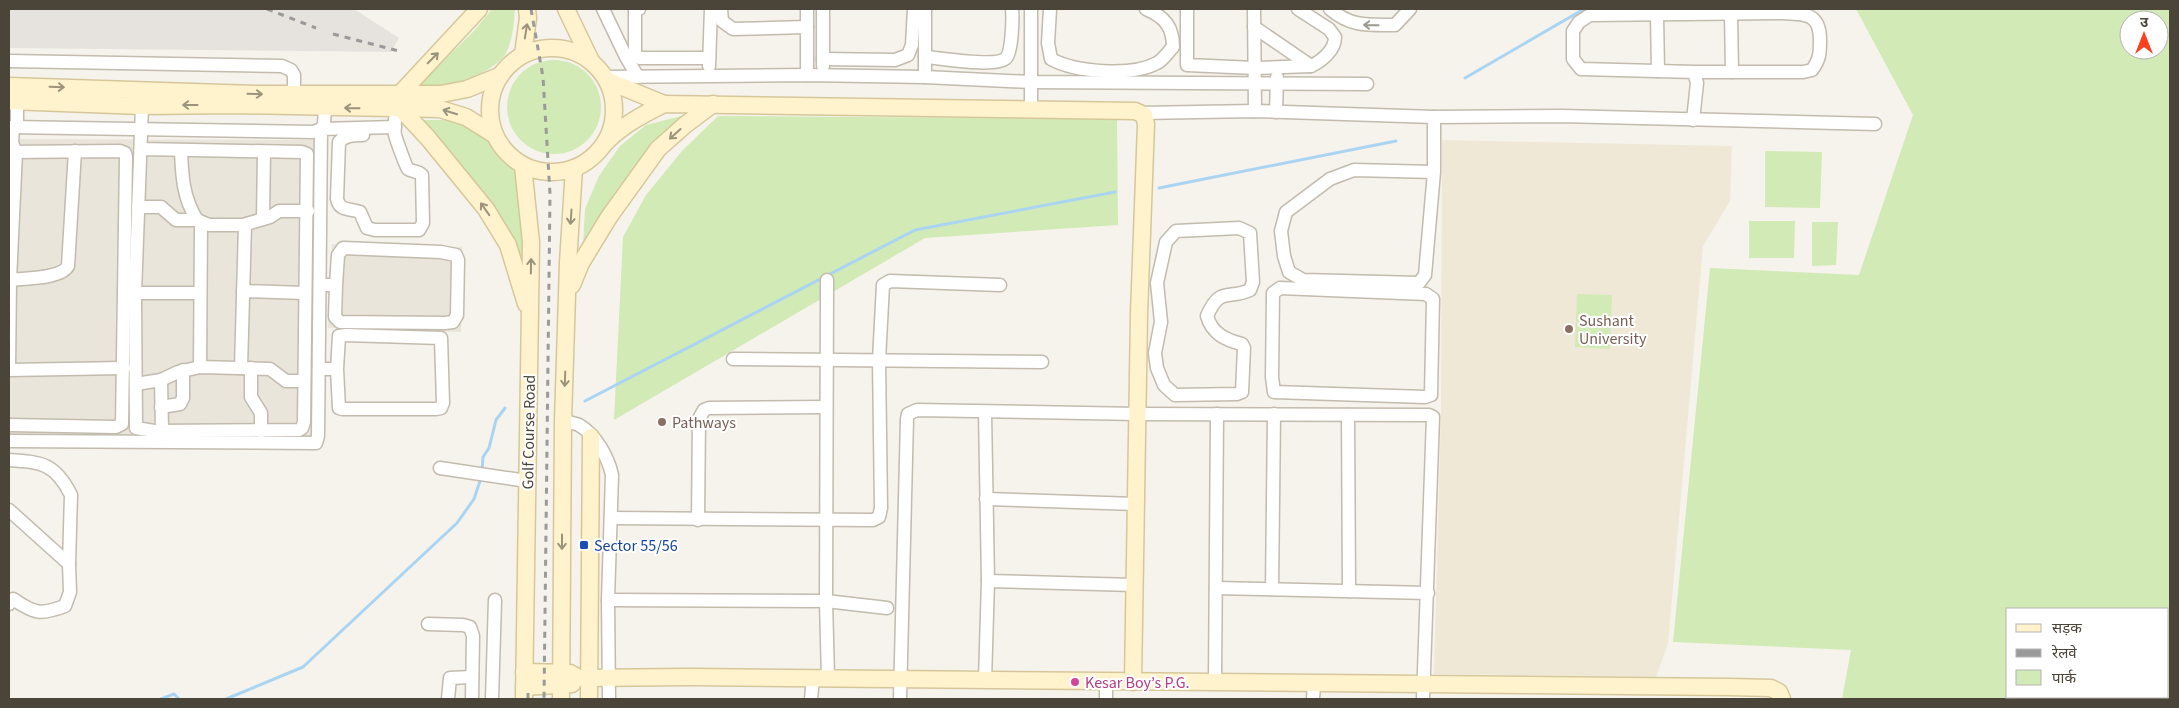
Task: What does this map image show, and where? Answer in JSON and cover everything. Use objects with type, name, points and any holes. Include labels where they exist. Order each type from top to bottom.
[{"type":"main road","points":[[399,104],[479,9]]},
{"type":"main road","points":[[523,54],[528,18],[527,9]]},
{"type":"main road","points":[[566,9],[591,61],[607,79],[614,99],[612,129],[606,142]]},
{"type":"main road","points":[[591,61],[576,52],[558,48],[540,48],[523,54],[509,63],[498,76],[489,104],[489,119],[493,134],[505,152],[523,166],[540,171],[557,172],[574,168],[592,158],[620,128],[664,104]]},
{"type":"main road","points":[[13,101],[142,106],[236,105],[325,108],[399,104],[467,89],[498,76]]},
{"type":"main road","points":[[607,79],[664,104],[1135,112],[1140,113],[1146,119],[1139,314],[1134,682]]},
{"type":"main road","points":[[9,86],[294,94],[399,104],[440,109],[466,117],[493,134]]},
{"type":"main road","points":[[399,104],[486,209],[508,245],[530,318]]},
{"type":"main road","points":[[568,296],[575,275],[609,217],[658,149],[713,104]]},
{"type":"main road","name":"Golf Course Road","points":[[522,689],[524,480],[530,334],[531,242],[523,166]]},
{"type":"main road","points":[[561,686],[563,421],[574,168]]},
{"type":"main road","points":[[589,699],[584,678],[591,437]]},
{"type":"main road","points":[[524,480],[522,689],[561,686]]},
{"type":"main road","points":[[561,686],[570,673],[584,678],[1215,682],[1313,691],[1423,692],[1763,688],[1776,690],[1782,699]]},
{"type":"street","points":[[604,9],[626,57],[638,77]]},
{"type":"street","points":[[639,9],[636,11],[634,18],[634,55],[640,58],[709,58]]},
{"type":"street","points":[[709,76],[711,9]]},
{"type":"street","points":[[721,9],[722,21],[733,29],[807,27]]},
{"type":"street","points":[[807,9],[807,75]]},
{"type":"street","points":[[823,9],[824,76]]},
{"type":"street","points":[[823,59],[895,60],[908,54],[912,45],[914,9]]},
{"type":"street","points":[[925,9],[925,77]]},
{"type":"street","points":[[925,57],[986,63],[1000,62],[1007,58],[1010,50],[1012,9]]},
{"type":"street","points":[[1031,111],[1031,9],[1051,9],[1048,44],[1051,59],[1078,69],[1117,71],[1141,69],[1158,63],[1173,47],[1173,35],[1170,26],[1160,15],[1146,9]]},
{"type":"street","points":[[1187,9],[1187,65],[1255,68],[1311,66],[1318,63],[1334,46],[1335,37],[1329,30],[1298,9]]},
{"type":"street","points":[[1254,9],[1255,111]]},
{"type":"street","points":[[1330,9],[1342,19],[1365,26],[1395,25],[1410,9]]},
{"type":"street","points":[[1731,14],[1732,72]]},
{"type":"street","points":[[1802,14],[1812,17],[1820,27],[1820,58],[1812,70],[1802,72],[1581,69],[1573,59],[1573,31],[1579,22],[1590,15],[1657,15],[1802,14]]},
{"type":"street","points":[[1657,15],[1658,71]]},
{"type":"street","points":[[1254,27],[1311,66]]},
{"type":"street","points":[[9,62],[282,66],[291,70],[294,75],[294,94]]},
{"type":"street","points":[[1276,112],[1277,67]]},
{"type":"street","points":[[1694,72],[1697,83],[1694,120]]},
{"type":"street","points":[[607,79],[807,75],[925,77],[1031,82],[1367,84]]},
{"type":"street","points":[[13,101],[15,127],[12,142],[9,370],[124,368]]},
{"type":"street","points":[[395,131],[353,135],[342,138],[338,150],[338,206],[360,212],[366,228],[419,230],[423,223],[422,175],[419,172],[409,170],[405,166],[395,131],[399,104]]},
{"type":"street","points":[[141,149],[302,152],[307,154],[308,211],[304,292],[302,428],[295,431],[143,431],[136,428],[135,293],[142,106]]},
{"type":"street","points":[[9,441],[316,443],[318,436],[321,285],[320,190],[322,129],[325,108]]},
{"type":"street","points":[[1140,113],[1255,111],[1434,117],[1560,116],[1874,124]]},
{"type":"street","points":[[1434,117],[1434,172],[1426,275],[1419,283],[1303,280],[1289,272],[1284,256],[1281,231],[1286,212],[1330,179],[1354,170],[1434,172]]},
{"type":"street","points":[[15,127],[314,132],[322,129],[395,131]]},
{"type":"street","points":[[10,280],[58,275],[66,270],[68,266],[76,151]]},
{"type":"street","points":[[9,425],[120,426],[123,421],[124,368],[126,154],[120,151],[12,152]]},
{"type":"street","points":[[181,151],[184,192],[188,207],[199,221],[200,367]]},
{"type":"street","points":[[263,219],[264,152]]},
{"type":"street","points":[[138,207],[161,208],[176,220],[199,221],[209,225],[245,224],[263,219],[278,211],[308,211]]},
{"type":"street","points":[[245,224],[243,292],[246,368],[251,397],[261,413],[261,431]]},
{"type":"street","points":[[1239,228],[1250,233],[1253,282],[1250,290],[1243,293],[1226,294],[1214,303],[1207,316],[1215,331],[1226,340],[1242,344],[1244,348],[1242,392],[1237,394],[1175,394],[1164,384],[1157,368],[1155,353],[1161,322],[1160,307],[1157,283],[1166,242],[1176,231],[1239,228]]},
{"type":"street","points":[[344,248],[441,252],[456,255],[458,260],[457,314],[453,322],[340,322],[335,317],[336,285],[338,255],[344,248]]},
{"type":"street","points":[[812,699],[820,678],[826,601],[827,280]]},
{"type":"street","points":[[612,518],[873,520],[879,517],[881,508],[879,360],[883,285],[890,282],[1000,285]]},
{"type":"street","points":[[321,285],[336,285]]},
{"type":"street","points":[[1276,289],[1426,294],[1432,300],[1431,395],[1426,397],[1360,395],[1274,392],[1272,377],[1273,294],[1276,289]]},
{"type":"street","points":[[243,292],[304,292]]},
{"type":"street","points":[[135,293],[199,293]]},
{"type":"street","points":[[1139,314],[1160,307]]},
{"type":"street","points":[[1139,314],[1161,322]]},
{"type":"street","points":[[340,336],[442,338],[443,403],[441,408],[436,409],[342,409],[339,408],[337,369],[340,336]]},
{"type":"street","points":[[734,359],[1042,362]]},
{"type":"street","points":[[136,384],[161,380],[183,370],[200,367],[270,369],[286,381],[303,380]]},
{"type":"street","points":[[319,369],[337,369]]},
{"type":"street","points":[[161,407],[180,404],[183,398],[183,370]]},
{"type":"street","points":[[161,380],[162,430]]},
{"type":"street","points":[[1343,394],[1350,415],[1348,591]]},
{"type":"street","points":[[1350,415],[1360,395]]},
{"type":"street","points":[[698,520],[699,419],[704,410],[709,408],[826,407]]},
{"type":"street","points":[[900,699],[908,414],[917,410],[1138,414],[1429,415],[1433,417],[1423,692]]},
{"type":"street","points":[[985,412],[988,581],[985,680]]},
{"type":"street","points":[[1215,682],[1217,414]]},
{"type":"street","points":[[1272,589],[1274,414]]},
{"type":"street","points":[[563,421],[579,426],[591,437],[602,450],[612,475],[608,600],[609,699]]},
{"type":"street","points":[[9,460],[41,463],[56,474],[66,485],[71,495],[70,592],[65,606],[46,613],[26,608],[10,599]]},
{"type":"street","points":[[440,468],[524,480]]},
{"type":"street","points":[[986,499],[1136,504]]},
{"type":"street","points":[[10,515],[69,564]]},
{"type":"street","points":[[988,581],[1134,585]]},
{"type":"street","points":[[1216,588],[1428,593]]},
{"type":"street","points":[[492,699],[495,600]]},
{"type":"street","points":[[608,600],[826,601],[887,608]]},
{"type":"street","points":[[428,624],[463,625],[470,628],[472,636],[472,699]]},
{"type":"street","points":[[448,699],[450,678],[472,677]]},
{"type":"street","points":[[1106,682],[1106,699]]},
{"type":"shaded area","points":[[9,9],[354,9],[399,38],[391,52],[9,48]]},
{"type":"shaded area","points":[[9,139],[316,140],[311,440],[9,438]]},
{"type":"shaded area","name":"Sushant University","points":[[1442,140],[1732,146],[1730,201],[1703,246],[1668,644],[1656,677],[1434,674],[1441,412]]},
{"type":"shaded area","points":[[332,244],[462,247],[461,332],[328,328]]},
{"type":"green space","points":[[492,9],[515,9],[511,40],[503,57],[496,64],[478,75],[458,83],[438,87],[418,86],[473,32]]},
{"type":"green space","points":[[1856,9],[2170,9],[2170,699],[1842,699],[1851,650],[1673,642],[1710,268],[1859,275],[1913,115]]},
{"type":"green space","points":[[545,60],[563,60],[588,73],[598,89],[601,107],[598,125],[588,141],[563,154],[545,154],[520,141],[507,116],[507,98],[520,73]]},
{"type":"green space","points":[[685,115],[583,246],[585,209],[599,176],[620,146],[646,125]]},
{"type":"green space","points":[[718,116],[1117,119],[1118,225],[925,238],[614,420],[623,237],[646,195],[682,151]]},
{"type":"green space","points":[[422,120],[446,120],[470,124],[487,137],[519,178],[526,263],[478,187]]},
{"type":"green space","points":[[1765,151],[1822,152],[1820,208],[1765,207]]},
{"type":"green space","points":[[1749,221],[1795,221],[1794,258],[1749,258]]},
{"type":"green space","points":[[1812,222],[1838,222],[1836,265],[1812,266]]},
{"type":"green space","points":[[1577,294],[1612,295],[1610,349],[1575,347]]},
{"type":"waterway","points":[[1465,78],[1584,9]]},
{"type":"waterway","points":[[1159,188],[1396,141]]},
{"type":"waterway","points":[[585,401],[915,230],[1115,192]]},
{"type":"waterway","points":[[482,472],[483,457],[489,448],[496,420],[505,408]]},
{"type":"waterway","points":[[226,699],[303,667],[457,523],[474,499],[481,478]]},
{"type":"waterway","points":[[161,699],[174,694],[179,699]]},
{"type":"railway","points":[[267,9],[316,28]]},
{"type":"railway","points":[[531,9],[543,77],[550,194],[544,699]]},
{"type":"railway","points":[[333,34],[399,51]]},
{"type":"railway","points":[[528,687],[528,699]]},
{"type":"place","name":"Sushant University","points":[[1569,329]]},
{"type":"place","name":"Pathways","points":[[662,422]]},
{"type":"place","name":"Sector 55/56","points":[[584,545]]},
{"type":"place","name":"Kesar Boy’s P.G.","points":[[1075,682]]}]
